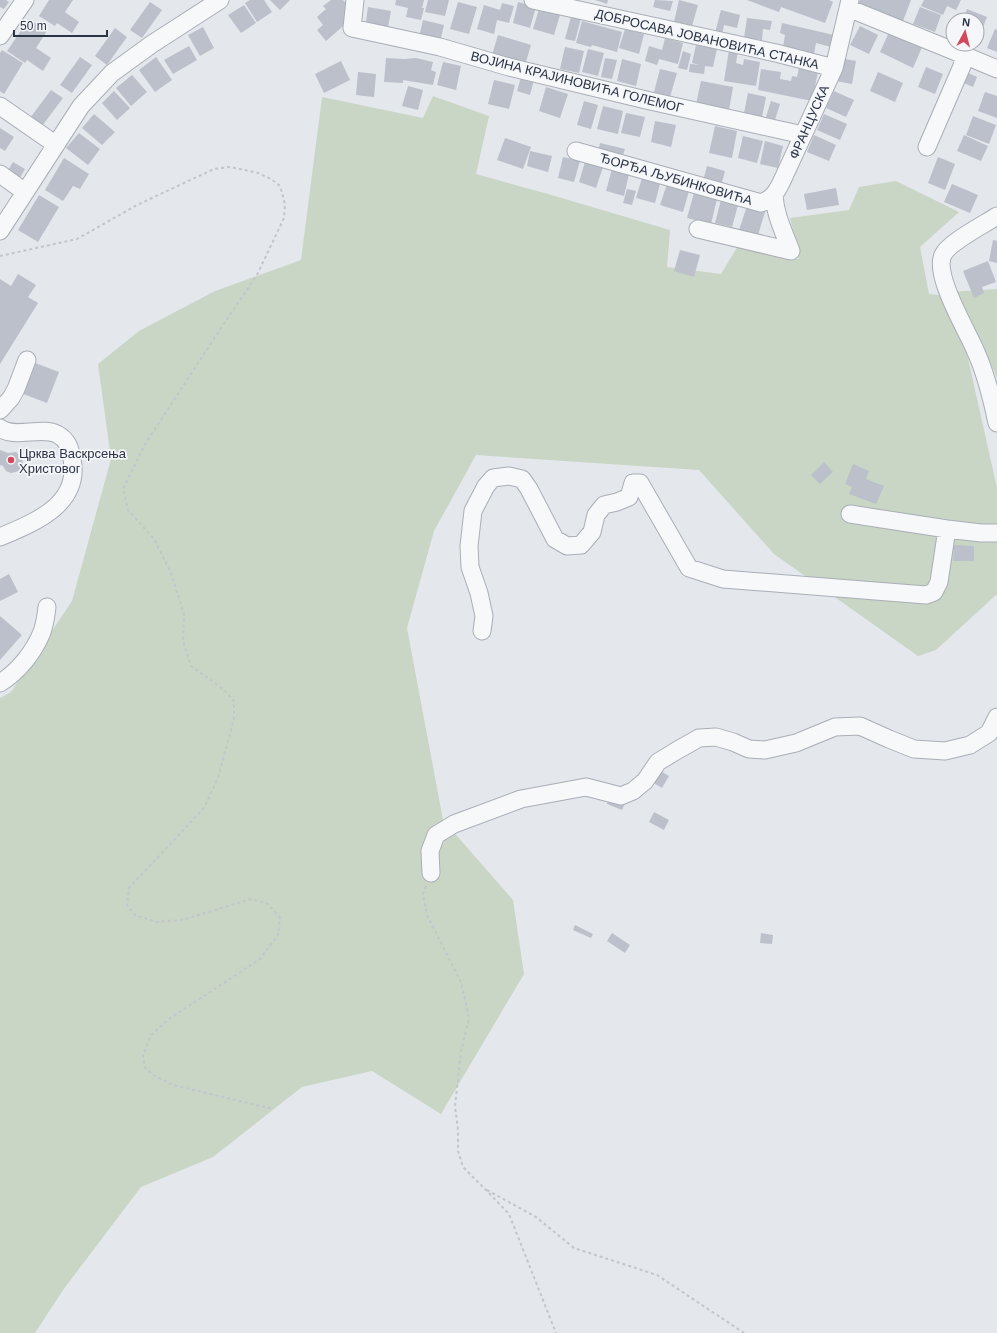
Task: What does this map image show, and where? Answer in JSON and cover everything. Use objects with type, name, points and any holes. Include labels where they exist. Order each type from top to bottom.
[{"type":"street","points":[[0,36],[25,0]]},
{"type":"street","points":[[0,231],[81,106],[112,73],[152,44],[220,0]]},
{"type":"street","name":"ВОЈИНА КРАЈИНОВИЋА ГОЛЕМОГ","points":[[355,0],[352,28],[440,47],[509,67],[803,135]]},
{"type":"street","name":"ДОБРОСАВА ЈОВАНОВИЋА СТАНКА","points":[[533,0],[776,53],[834,68]]},
{"type":"street","points":[[849,4],[997,69]]},
{"type":"street","name":"ФРАНЦУСКА","points":[[774,195],[781,183],[834,68],[849,4]]},
{"type":"street","points":[[927,148],[962,66],[963,61],[961,54]]},
{"type":"street","points":[[0,106],[55,144]]},
{"type":"street","name":"ЂОРЂА ЉУБИНКОВИЋА","points":[[576,151],[761,203],[769,200],[774,195]]},
{"type":"street","points":[[0,174],[25,192]]},
{"type":"street","points":[[698,229],[791,251],[779,220],[774,195]]},
{"type":"street","points":[[997,216],[951,246],[943,254],[941,266],[942,275],[954,306],[976,352],[993,405],[997,423]]},
{"type":"street","points":[[0,410],[11,398],[16,389],[27,360]]},
{"type":"street","points":[[0,428],[4,431],[14,432],[55,433],[64,439],[70,447],[73,461],[72,477],[68,491],[59,504],[43,517],[0,537]]},
{"type":"street","points":[[482,631],[484,616],[479,593],[470,567],[469,546],[473,511],[486,486],[494,478],[509,476],[522,479],[529,489],[555,539],[567,546],[581,545],[592,532],[596,515],[604,505],[629,497],[633,482],[640,483],[688,568],[723,579],[926,595],[934,592],[939,582],[947,529]]},
{"type":"street","points":[[850,514],[981,534],[997,533]]},
{"type":"street","points":[[0,683],[20,667],[31,652],[42,631],[47,607]]},
{"type":"street","points":[[431,873],[430,851],[436,835],[454,824],[521,800],[586,787],[621,796],[627,794],[645,781],[658,762],[676,750],[699,738],[716,737],[749,748],[766,750],[796,743],[835,727],[860,726],[914,749],[945,751],[970,745],[989,733],[997,717]]},
{"type":"path","points":[[0,256],[77,239],[137,205],[214,169],[230,167],[258,173],[279,185],[282,192],[285,205],[284,218],[257,275],[144,446],[122,489],[128,510],[154,539],[172,573],[184,614],[182,641],[191,666],[223,689],[234,701],[234,719],[218,778],[204,808],[130,888],[127,905],[135,916],[156,922],[182,920],[251,899],[268,904],[280,918],[278,936],[260,959],[169,1019],[150,1035],[143,1055],[145,1068],[155,1076],[174,1085],[273,1110]]},
{"type":"path","points":[[431,873],[423,894],[426,915],[461,982],[469,1018],[461,1052],[455,1106],[458,1131],[458,1151],[463,1167],[509,1214],[556,1333]]},
{"type":"path","points":[[485,1189],[536,1217],[574,1248],[657,1275],[744,1333]]},
{"type":"green space","points":[[433,96],[489,116],[476,174],[670,230],[667,267],[721,274],[738,246],[799,259],[790,218],[849,210],[859,187],[896,181],[959,212],[920,247],[929,294],[947,296],[965,345],[997,488],[997,594],[936,650],[918,656],[774,554],[699,470],[476,455],[434,531],[407,628],[443,820],[513,900],[524,974],[441,1114],[372,1071],[302,1087],[213,1157],[141,1187],[63,1290],[35,1333],[0,1333],[0,698],[11,692],[72,601],[111,459],[98,364],[139,331],[215,291],[301,260],[322,97],[423,118]]},
{"type":"green space","points":[[997,289],[997,378],[981,340],[950,292]]},
{"type":"building","points":[[0,0],[6,0],[9,2],[4,9],[0,7]]},
{"type":"building","points":[[49,0],[73,0],[65,12],[79,22],[72,33],[57,23],[55,26],[39,16]]},
{"type":"building","points":[[250,0],[264,0],[272,12],[257,22],[245,3]]},
{"type":"building","points":[[270,0],[290,0],[280,10]]},
{"type":"building","points":[[331,0],[343,0],[353,11],[350,20],[326,41],[317,30],[323,25],[317,17],[326,9],[323,6]]},
{"type":"building","points":[[396,0],[424,0],[421,20],[406,17],[408,8],[395,5]]},
{"type":"building","points":[[428,0],[449,0],[445,16],[425,12]]},
{"type":"building","points":[[595,0],[608,0],[607,4]]},
{"type":"building","points":[[655,0],[673,1],[670,11],[653,7]]},
{"type":"building","points":[[679,0],[698,5],[692,26],[674,22]]},
{"type":"building","points":[[747,0],[829,0],[833,2],[825,23],[781,7],[779,12]]},
{"type":"building","points":[[860,0],[911,0],[903,21],[859,3]]},
{"type":"building","points":[[924,0],[961,0],[956,10],[947,6],[943,15],[921,6]]},
{"type":"building","points":[[150,2],[162,10],[142,38],[130,30]]},
{"type":"building","points":[[458,2],[477,7],[469,34],[450,29]]},
{"type":"building","points":[[518,2],[536,7],[530,28],[513,23]]},
{"type":"building","points":[[502,3],[514,6],[509,23],[497,20],[494,34],[477,29],[484,5],[500,10]]},
{"type":"building","points":[[244,5],[256,23],[241,33],[228,15]]},
{"type":"building","points":[[368,7],[391,11],[387,32],[365,29]]},
{"type":"building","points":[[920,7],[941,15],[935,32],[913,24]]},
{"type":"building","points":[[539,9],[560,15],[554,35],[533,29]]},
{"type":"building","points":[[967,9],[974,12],[966,12]]},
{"type":"building","points":[[721,10],[740,15],[737,28],[724,25],[722,35],[715,33]]},
{"type":"building","points":[[572,13],[582,15],[575,41],[565,39]]},
{"type":"building","points":[[747,18],[772,21],[770,30],[763,29],[762,40],[744,38]]},
{"type":"building","points":[[29,19],[47,31],[36,48],[51,58],[43,71],[27,60],[25,63],[7,51]]},
{"type":"building","points":[[423,20],[444,25],[440,42],[419,38]]},
{"type":"building","points":[[582,21],[622,32],[617,52],[592,45],[591,47],[576,43]]},
{"type":"building","points":[[782,23],[838,36],[835,48],[816,43],[814,54],[783,47],[785,35],[780,33]]},
{"type":"building","points":[[860,26],[878,35],[869,54],[850,45]]},
{"type":"building","points":[[203,27],[214,48],[200,56],[188,35]]},
{"type":"building","points":[[115,28],[127,37],[107,65],[95,56]]},
{"type":"building","points":[[625,29],[644,34],[639,54],[619,48]]},
{"type":"building","points":[[995,29],[997,30],[997,52],[987,48]]},
{"type":"building","points":[[890,30],[923,45],[913,68],[880,52]]},
{"type":"building","points":[[498,35],[531,45],[525,65],[492,55]]},
{"type":"building","points":[[665,38],[683,43],[678,64],[659,59],[657,65],[645,61],[649,46],[662,50]]},
{"type":"building","points":[[696,45],[717,49],[713,67],[705,66],[704,74],[689,72],[690,64],[700,65],[692,63]]},
{"type":"building","points":[[189,46],[197,60],[173,74],[164,60]]},
{"type":"building","points":[[565,47],[584,51],[579,73],[560,69]]},
{"type":"building","points":[[588,49],[604,53],[598,76],[582,72]]},
{"type":"building","points":[[2,50],[23,63],[4,94],[0,91],[0,53]]},
{"type":"building","points":[[729,50],[738,51],[736,63],[743,65],[744,59],[760,62],[756,86],[724,81]]},
{"type":"building","points":[[683,51],[691,54],[687,70],[678,68]]},
{"type":"building","points":[[80,57],[92,65],[72,93],[60,85]]},
{"type":"building","points":[[156,57],[172,80],[155,92],[139,70]]},
{"type":"building","points":[[386,58],[416,58],[433,62],[431,70],[436,72],[433,85],[403,80],[403,83],[384,82]]},
{"type":"building","points":[[605,58],[617,60],[612,79],[601,77]]},
{"type":"building","points":[[840,58],[856,61],[852,84],[836,81]]},
{"type":"building","points":[[622,59],[641,64],[636,86],[617,81]]},
{"type":"building","points":[[341,61],[350,80],[324,93],[315,74]]},
{"type":"building","points":[[443,62],[461,66],[456,90],[437,85]]},
{"type":"building","points":[[800,63],[819,67],[812,101],[758,90],[761,69],[781,72],[779,85],[780,79],[791,81],[792,76],[797,77]]},
{"type":"building","points":[[926,67],[943,74],[935,94],[918,87]]},
{"type":"building","points":[[660,69],[677,73],[670,97],[654,92]]},
{"type":"building","points":[[358,72],[376,74],[374,97],[356,95]]},
{"type":"building","points":[[878,72],[903,83],[895,102],[870,91]]},
{"type":"building","points":[[968,73],[977,77],[973,87],[964,83]]},
{"type":"building","points":[[132,75],[147,92],[131,106],[116,88]]},
{"type":"building","points":[[521,77],[534,80],[530,95],[517,91]]},
{"type":"building","points":[[494,80],[515,85],[509,109],[488,104]]},
{"type":"building","points":[[701,81],[733,87],[729,110],[696,104]]},
{"type":"building","points":[[408,86],[423,90],[418,110],[402,106]]},
{"type":"building","points":[[546,87],[568,94],[560,118],[539,111]]},
{"type":"building","points":[[51,90],[63,98],[42,126],[30,118]]},
{"type":"building","points":[[114,91],[130,108],[117,120],[102,103]]},
{"type":"building","points":[[834,91],[854,100],[846,117],[826,108]]},
{"type":"building","points":[[985,92],[997,96],[997,118],[978,111]]},
{"type":"building","points":[[748,93],[766,97],[762,117],[744,113]]},
{"type":"building","points":[[584,101],[598,105],[591,129],[577,125]]},
{"type":"building","points":[[771,101],[780,104],[774,123],[765,120]]},
{"type":"building","points":[[603,106],[623,111],[618,134],[597,129]]},
{"type":"building","points":[[626,113],[645,117],[640,137],[621,133]]},
{"type":"building","points":[[94,114],[115,132],[102,145],[82,128]]},
{"type":"building","points":[[824,114],[847,124],[840,140],[817,130]]},
{"type":"building","points":[[973,116],[996,125],[989,144],[966,135]]},
{"type":"building","points":[[655,121],[676,125],[671,147],[651,142]]},
{"type":"building","points":[[715,126],[737,131],[732,158],[709,153]]},
{"type":"building","points":[[0,128],[14,137],[5,151],[0,148]]},
{"type":"building","points":[[79,133],[100,149],[88,165],[66,148]]},
{"type":"building","points":[[814,135],[836,145],[829,161],[807,152]]},
{"type":"building","points":[[964,135],[988,146],[981,161],[957,151]]},
{"type":"building","points":[[743,136],[763,141],[757,163],[738,158]]},
{"type":"building","points":[[505,138],[531,147],[523,169],[497,160]]},
{"type":"building","points":[[765,141],[783,146],[778,168],[760,164]]},
{"type":"building","points":[[600,143],[625,149],[622,158],[598,152]]},
{"type":"building","points":[[530,151],[552,156],[548,172],[527,166]]},
{"type":"building","points":[[563,157],[580,161],[574,182],[558,178]]},
{"type":"building","points":[[938,157],[955,164],[945,190],[928,183]]},
{"type":"building","points":[[64,158],[89,174],[80,189],[73,186],[63,201],[45,190]]},
{"type":"building","points":[[13,162],[25,169],[17,183],[7,172]]},
{"type":"building","points":[[585,162],[603,167],[596,188],[579,182]]},
{"type":"building","points":[[707,166],[725,171],[721,186],[703,181]]},
{"type":"building","points":[[612,169],[629,174],[624,196],[606,191]]},
{"type":"building","points":[[642,178],[660,184],[655,203],[636,198]]},
{"type":"building","points":[[667,184],[689,191],[683,212],[660,205]]},
{"type":"building","points":[[952,184],[978,195],[970,213],[944,202]]},
{"type":"building","points":[[836,188],[839,205],[807,210],[804,194]]},
{"type":"building","points":[[627,189],[636,191],[632,205],[623,203]]},
{"type":"building","points":[[694,193],[717,199],[711,224],[687,218]]},
{"type":"building","points":[[39,195],[59,207],[38,242],[18,230]]},
{"type":"building","points":[[721,200],[738,205],[732,227],[715,223]]},
{"type":"building","points":[[747,206],[765,212],[758,235],[739,230]]},
{"type":"building","points":[[993,240],[997,241],[997,263],[989,261]]},
{"type":"building","points":[[680,250],[700,255],[694,277],[674,271]]},
{"type":"building","points":[[988,261],[996,282],[982,287],[984,293],[974,298],[963,271]]},
{"type":"building","points":[[18,274],[36,285],[28,297],[38,303],[0,364],[0,279],[11,286]]},
{"type":"building","points":[[30,361],[59,372],[47,403],[18,392]]},
{"type":"building","name":"Црква Васкрсења Христовог","points":[[0,450],[8,453],[16,452],[19,455],[23,462],[20,470],[11,473],[6,471],[3,466],[0,465]]},
{"type":"building","points":[[824,462],[833,472],[820,484],[811,475]]},
{"type":"building","points":[[853,464],[869,471],[866,479],[884,486],[876,504],[849,494],[852,487],[845,484]]},
{"type":"building","points":[[954,545],[974,546],[974,561],[953,561]]},
{"type":"building","points":[[9,574],[18,592],[0,601],[0,579]]},
{"type":"building","points":[[0,616],[22,635],[0,660]]},
{"type":"building","points":[[655,768],[669,776],[662,788],[649,780]]},
{"type":"building","points":[[610,797],[625,803],[622,810],[607,804]]},
{"type":"building","points":[[654,812],[669,820],[664,830],[649,822]]},
{"type":"building","points":[[575,925],[593,934],[591,938],[573,930]]},
{"type":"building","points":[[612,933],[630,945],[625,953],[607,941]]},
{"type":"building","points":[[761,933],[773,935],[772,944],[760,943]]},
{"type":"place","name":"Црква Васкрсења Христовог","points":[[11,460]]}]
